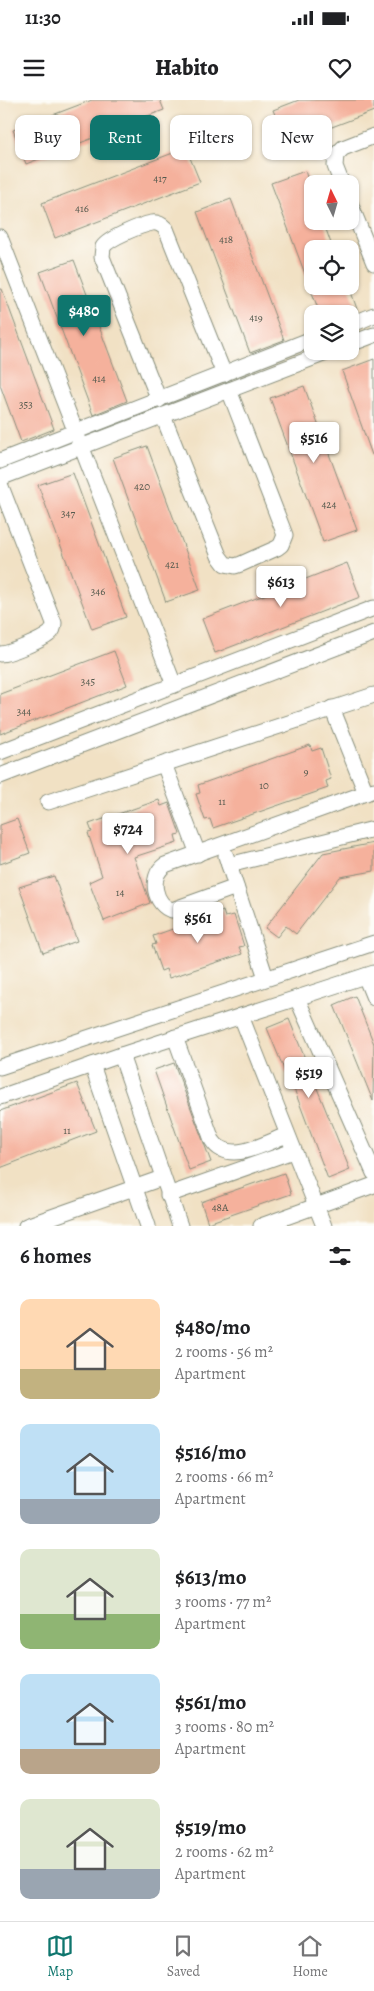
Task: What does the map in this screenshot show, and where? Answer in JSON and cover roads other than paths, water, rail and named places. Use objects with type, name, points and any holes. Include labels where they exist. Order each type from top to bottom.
[{"type":"street","points":[[338,175],[335,166],[336,155],[343,148],[374,136]]},
{"type":"street","points":[[159,400],[102,257],[103,247],[110,239],[152,223],[162,225],[166,229],[224,374]]},
{"type":"street","points":[[359,226],[374,263]]},
{"type":"street","points":[[0,238],[174,686]]},
{"type":"street","points":[[359,321],[374,315]]},
{"type":"street","points":[[359,341],[374,335]]},
{"type":"street","points":[[0,461],[304,342]]},
{"type":"street","points":[[0,478],[307,360]]},
{"type":"street","points":[[163,416],[218,556],[225,564],[236,566],[277,548],[284,540],[285,535],[229,390]]},
{"type":"street","points":[[0,484],[54,623],[53,628],[46,636],[10,652],[0,654]]},
{"type":"street","points":[[0,752],[374,608]]},
{"type":"street","points":[[0,776],[374,633]]},
{"type":"street","points":[[48,802],[374,695]]},
{"type":"street","points":[[236,887],[175,910],[165,908],[155,884],[157,873],[165,865],[370,792],[332,708]]},
{"type":"street","points":[[164,764],[198,854]]},
{"type":"street","points":[[229,865],[374,828]]},
{"type":"street","points":[[222,845],[266,978]]},
{"type":"street","points":[[0,1067],[374,943]]},
{"type":"street","points":[[0,1097],[175,1037],[370,974],[374,998]]},
{"type":"street","points":[[297,998],[374,1173]]},
{"type":"street","points":[[241,1016],[324,1226]]},
{"type":"street","points":[[175,1037],[215,1146],[226,1153],[240,1152],[287,1136]]},
{"type":"street","points":[[121,1055],[180,1226]]},
{"type":"street","points":[[92,1065],[148,1226]]},
{"type":"street","points":[[168,1194],[293,1151]]},
{"type":"street","points":[[240,1152],[245,1168]]},
{"type":"street","points":[[26,1226],[162,1178]]},
{"type":"street","points":[[261,1226],[374,1185]]}]
